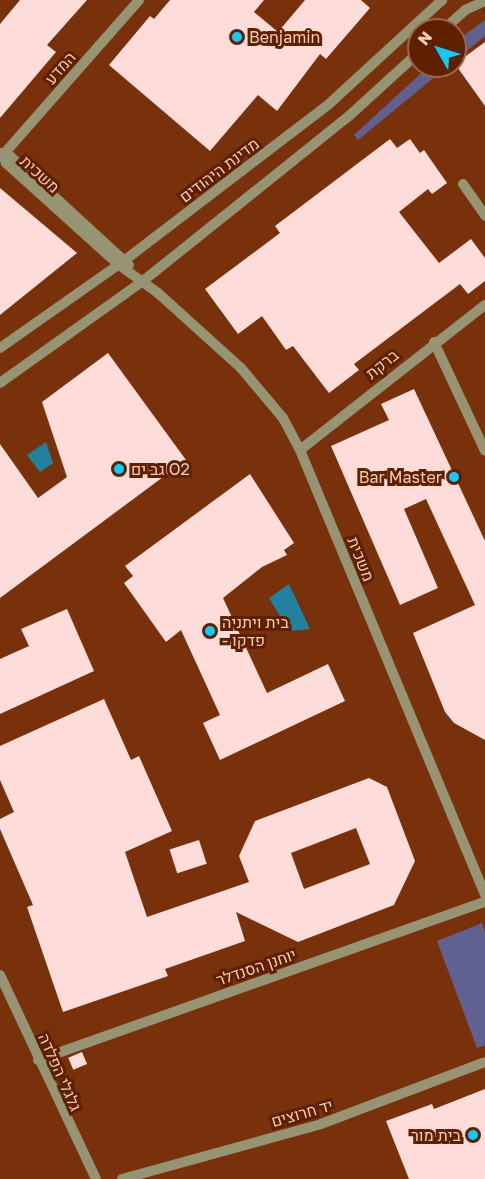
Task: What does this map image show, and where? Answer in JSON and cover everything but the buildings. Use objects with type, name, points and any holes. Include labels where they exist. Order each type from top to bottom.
[{"type":"street","name":"המדע","points":[[2,154],[139,0]]},
{"type":"street","name":"מדינת היהודים","points":[[0,348],[122,263],[329,104],[442,0]]},
{"type":"street","points":[[456,18],[465,10],[485,1]]},
{"type":"street","points":[[0,383],[143,281],[349,116],[407,63]]},
{"type":"street","name":"משכית","points":[[2,154],[11,157],[122,263],[241,368],[268,397],[300,450],[481,871],[485,895]]},
{"type":"street","points":[[463,184],[485,216]]},
{"type":"street","name":"ברקת","points":[[300,450],[434,342],[485,305]]},
{"type":"street","points":[[434,342],[485,452]]},
{"type":"street","name":"יוחנן הסנדלר","points":[[38,1060],[485,902]]},
{"type":"street","name":"גלגלי הפלדה","points":[[0,975],[38,1060],[96,1179]]},
{"type":"street","name":"יד חרוצים","points":[[122,1179],[321,1124],[485,1062]]},
{"type":"shaded area","points":[[0,0],[476,0],[485,15],[485,1179],[0,1179]]},
{"type":"shaded area","points":[[485,20],[485,36],[467,50],[467,33]]},
{"type":"shaded area","points":[[416,78],[433,78],[358,140],[354,135]]},
{"type":"shaded area","points":[[46,442],[53,463],[40,472],[27,455]]},
{"type":"shaded area","points":[[289,584],[310,629],[289,631],[269,598]]},
{"type":"shaded area","points":[[482,923],[485,932],[485,1045],[477,1048],[437,941]]},
{"type":"place","name":"Benjamin","points":[[237,37]]},
{"type":"place","name":"גב ים O2","points":[[119,469]]},
{"type":"place","name":"Bar Master","points":[[454,477]]},
{"type":"place","name":"בית ויתניה - פדקו","points":[[210,631]]},
{"type":"place","name":"בית מור","points":[[473,1135]]}]
